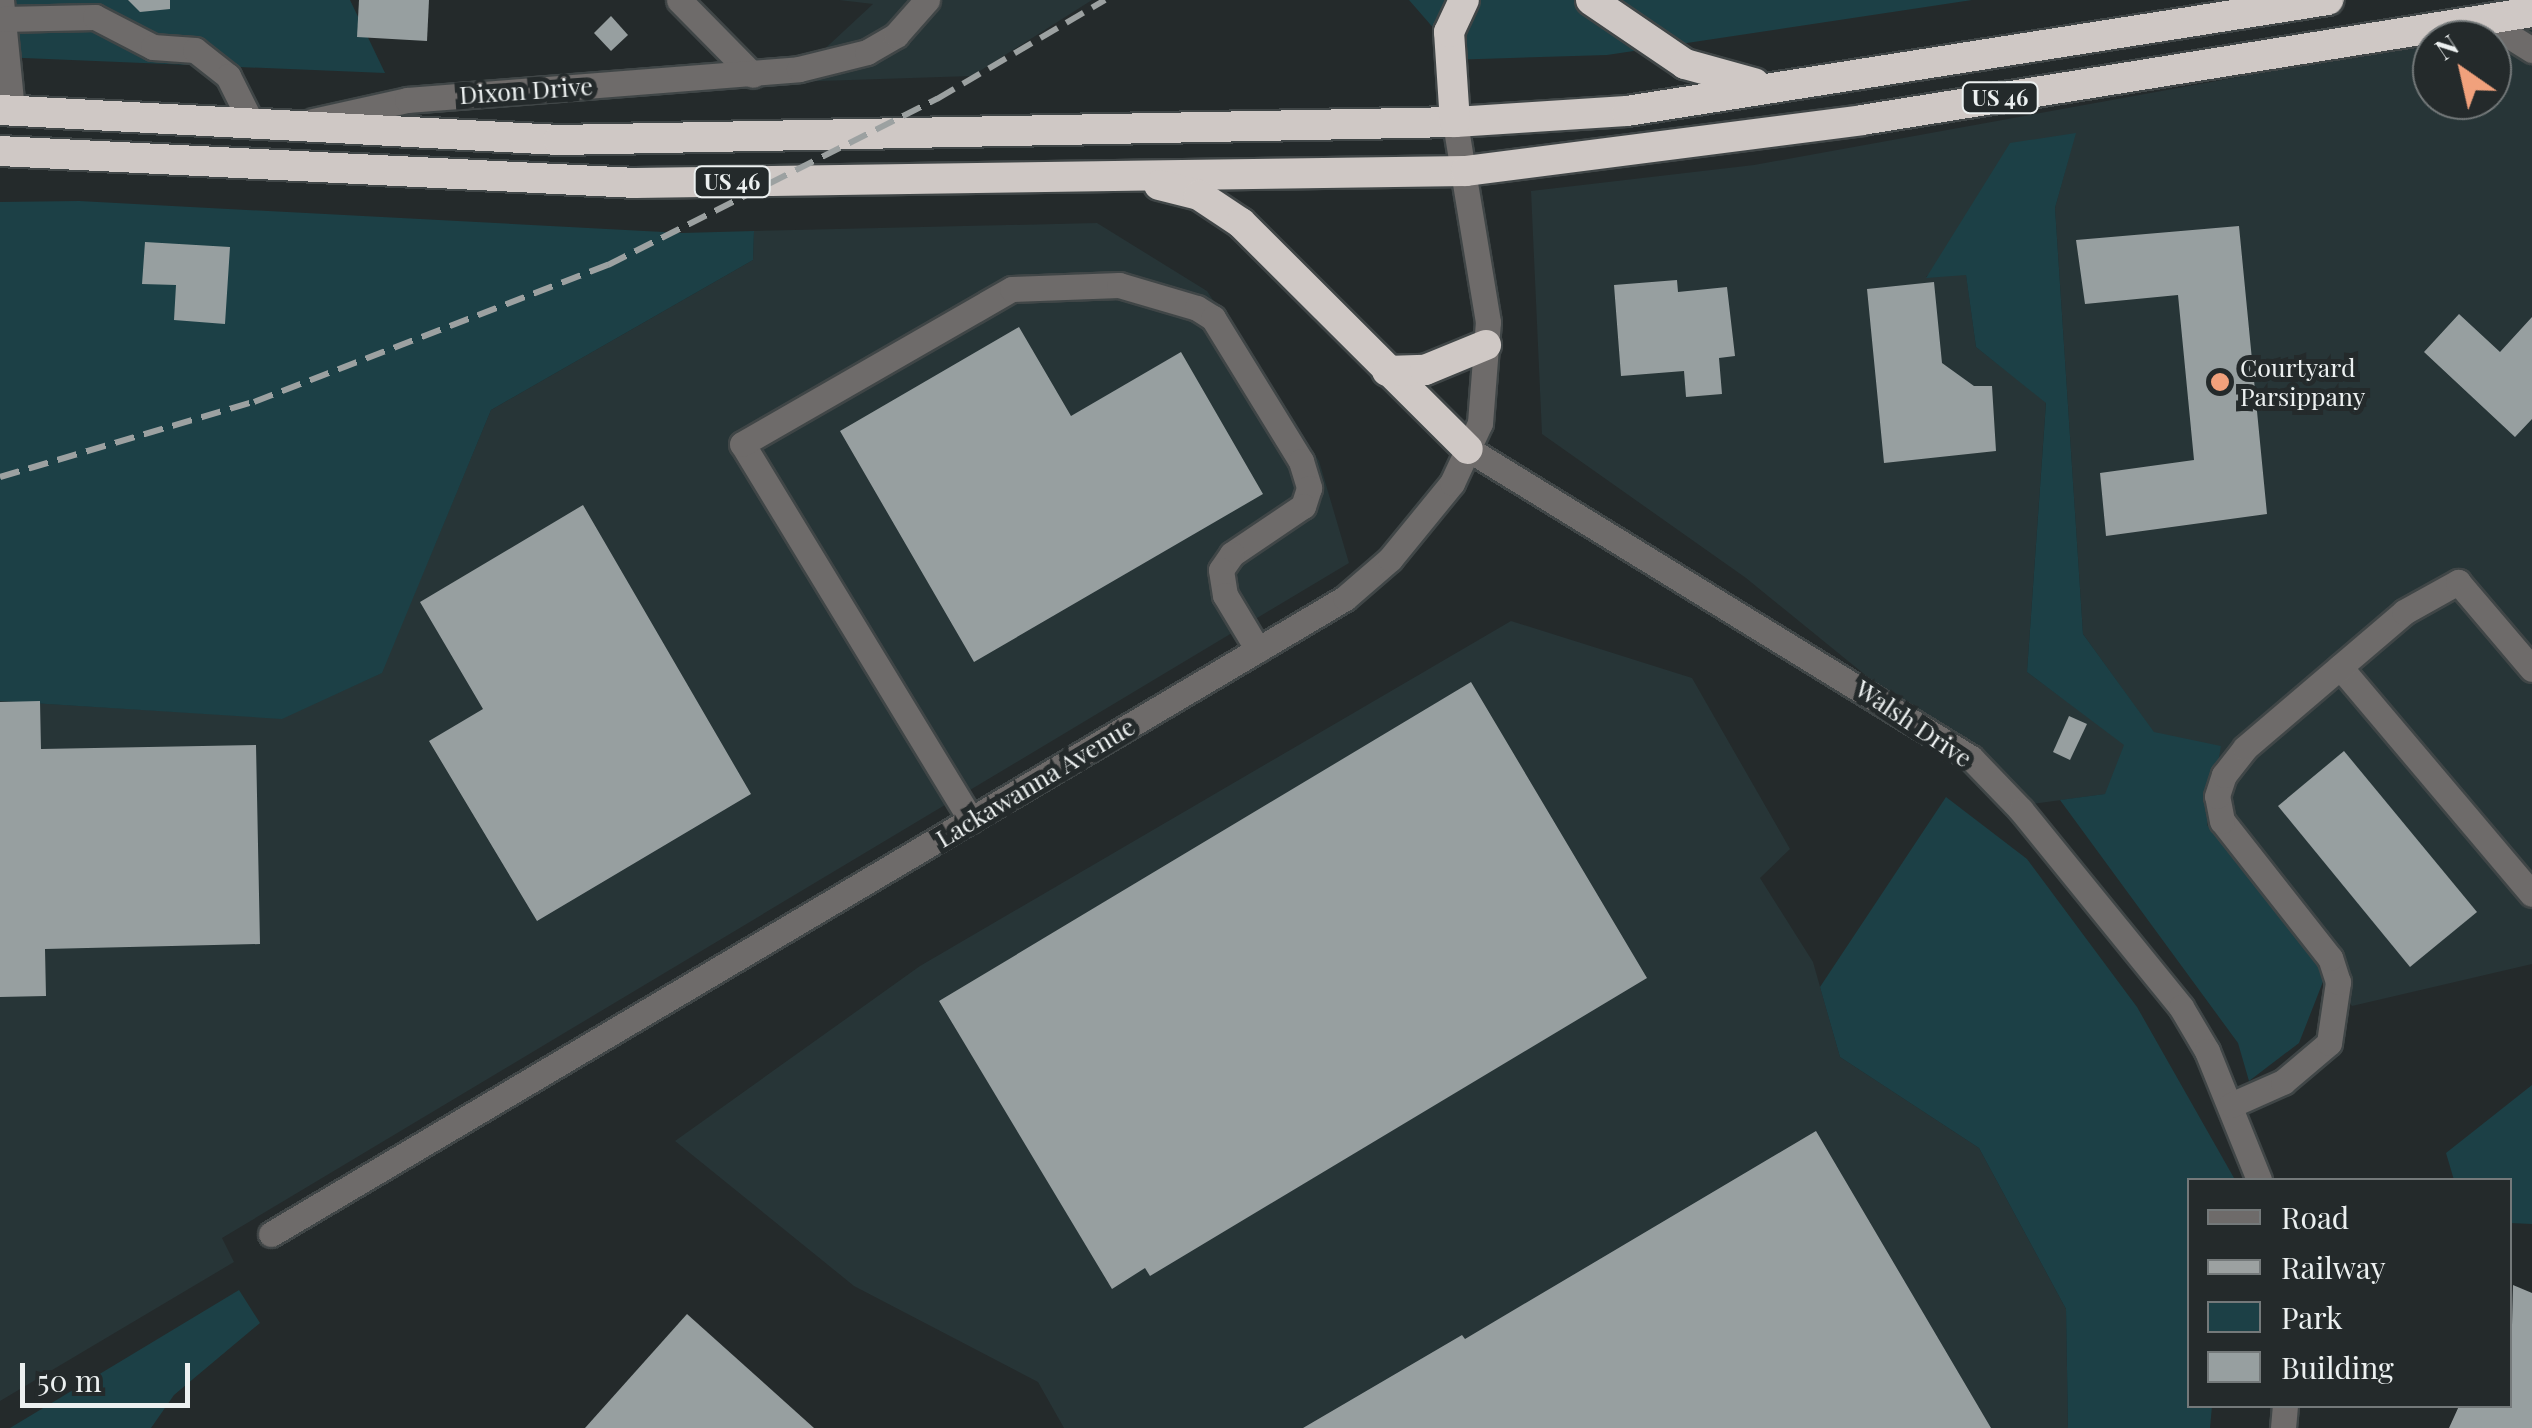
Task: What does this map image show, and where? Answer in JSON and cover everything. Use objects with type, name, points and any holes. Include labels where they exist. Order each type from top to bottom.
[{"type":"highway","points":[[1455,122],[1449,32],[1464,0]]},
{"type":"highway","points":[[1592,0],[1685,64],[1771,87]]},
{"type":"highway","name":"US 46","points":[[6,110],[250,120],[559,140],[1455,122],[1627,111],[2179,11],[2328,0]]},
{"type":"highway","name":"US 46","points":[[2484,20],[2532,12]]},
{"type":"highway","name":"US 46","points":[[0,151],[166,155],[480,180],[1466,171],[1862,120],[2412,32]]},
{"type":"highway","points":[[1122,175],[1199,195],[1241,223],[1468,450]]},
{"type":"highway","points":[[1387,371],[1425,370],[1486,345]]},
{"type":"street","points":[[679,0],[753,75]]},
{"type":"street","name":"Dixon Drive","points":[[302,124],[407,100],[753,75],[867,52],[896,35],[927,0]]},
{"type":"street","points":[[6,110],[2,10],[95,17],[153,47],[195,50],[228,76],[250,120]]},
{"type":"street","name":"Lackawanna Avenue","points":[[270,1234],[1345,598],[1390,559],[1452,483],[1480,423],[1486,345],[1466,171],[1455,122]]},
{"type":"street","points":[[971,820],[742,444],[1012,289],[1119,285],[1198,308],[1213,318],[1301,460],[1309,488],[1302,506],[1232,554],[1221,570],[1225,595],[1258,650]]},
{"type":"street","name":"Walsh Drive","points":[[1468,450],[1971,758],[2021,810],[2181,1007],[2231,1105],[2258,1178]]},
{"type":"street","points":[[2231,1105],[2283,1082],[2329,1043],[2338,982],[2330,958],[2222,821],[2217,796],[2245,748],[2404,612],[2458,582],[2532,669]]},
{"type":"street","points":[[2340,667],[2532,894]]},
{"type":"shaded area","points":[[839,0],[1092,0],[972,76],[789,82],[873,4]]},
{"type":"shaded area","points":[[2532,22],[2532,964],[2352,1006],[2207,825],[2154,733],[2083,634],[2055,208],[2075,134],[1926,277],[1966,274],[1976,347],[2046,402],[2027,672],[2125,744],[2106,794],[2025,805],[1746,578],[1542,434],[1531,191],[1754,165],[2412,46],[2412,120],[2512,120],[2512,26]]},
{"type":"shaded area","points":[[1097,223],[1207,291],[1319,461],[1349,563],[222,1238],[234,1262],[0,1401],[0,701],[282,718],[381,673],[491,410],[753,260],[754,231]]},
{"type":"shaded area","points":[[1511,621],[1692,678],[1790,849],[1760,878],[1813,962],[1840,1057],[1979,1148],[2066,1309],[2068,1428],[1064,1428],[1038,1382],[854,1286],[675,1141],[920,966]]},
{"type":"green space","points":[[0,0],[350,0],[385,73],[0,57]]},
{"type":"green space","points":[[1409,0],[1972,0],[1607,55],[1448,60],[1450,47]]},
{"type":"green space","points":[[2076,133],[2055,208],[2083,634],[2154,732],[2221,746],[2207,825],[2326,974],[2299,1043],[2249,1081],[2238,1043],[2060,800],[2105,794],[2124,745],[2027,672],[2046,403],[1976,347],[1966,275],[1926,278],[2010,143]]},
{"type":"green space","points":[[79,201],[682,233],[754,231],[753,260],[491,410],[382,673],[282,719],[0,701],[0,202]]},
{"type":"green space","points":[[1946,797],[2027,859],[2137,1007],[2234,1178],[2187,1178],[2187,1408],[2212,1408],[2210,1428],[2068,1428],[2066,1309],[1979,1148],[1840,1057],[1820,987]]},
{"type":"green space","points":[[2532,1085],[2532,1224],[2512,1223],[2512,1178],[2453,1178],[2446,1153]]},
{"type":"green space","points":[[239,1290],[260,1323],[174,1395],[151,1428],[10,1428]]},
{"type":"building","points":[[128,0],[170,0],[170,9],[140,12]]},
{"type":"building","points":[[359,0],[429,0],[427,41],[357,37]]},
{"type":"building","points":[[611,16],[628,35],[611,51],[594,33]]},
{"type":"building","name":"Courtyard Parsippany","points":[[2239,226],[2267,514],[2106,536],[2100,473],[2194,460],[2178,295],[2085,304],[2076,240]]},
{"type":"building","points":[[145,242],[230,247],[225,324],[174,320],[176,285],[142,284]]},
{"type":"building","points":[[1677,280],[1678,292],[1727,287],[1735,356],[1719,358],[1722,394],[1686,397],[1684,371],[1621,376],[1614,285]]},
{"type":"building","points":[[1934,282],[1942,363],[1974,386],[1992,386],[1996,451],[1884,463],[1867,289]]},
{"type":"building","points":[[2459,314],[2500,352],[2532,317],[2532,419],[2515,437],[2424,352]]},
{"type":"building","points":[[1019,327],[1071,416],[1181,352],[1263,494],[974,662],[840,431]]},
{"type":"building","points":[[583,505],[751,794],[537,921],[429,741],[483,709],[420,602]]},
{"type":"building","points":[[1471,682],[1647,978],[1150,1276],[1145,1268],[1112,1289],[939,1001]]},
{"type":"building","points":[[40,701],[41,749],[256,745],[260,944],[45,949],[46,996],[0,997],[0,702]]},
{"type":"building","points":[[2069,716],[2087,724],[2070,760],[2053,752]]},
{"type":"building","points":[[2344,751],[2477,912],[2410,967],[2278,806]]},
{"type":"building","points":[[1816,1131],[1991,1428],[1303,1428],[1462,1335],[1465,1339]]},
{"type":"building","points":[[2513,1285],[2532,1293],[2532,1428],[2449,1428],[2458,1408],[2512,1408]]},
{"type":"building","points":[[687,1314],[814,1428],[585,1428]]},
{"type":"railway","points":[[0,477],[254,402],[608,265],[937,99],[1105,0]]},
{"type":"place","name":"Courtyard Parsippany","points":[[2220,382]]}]
